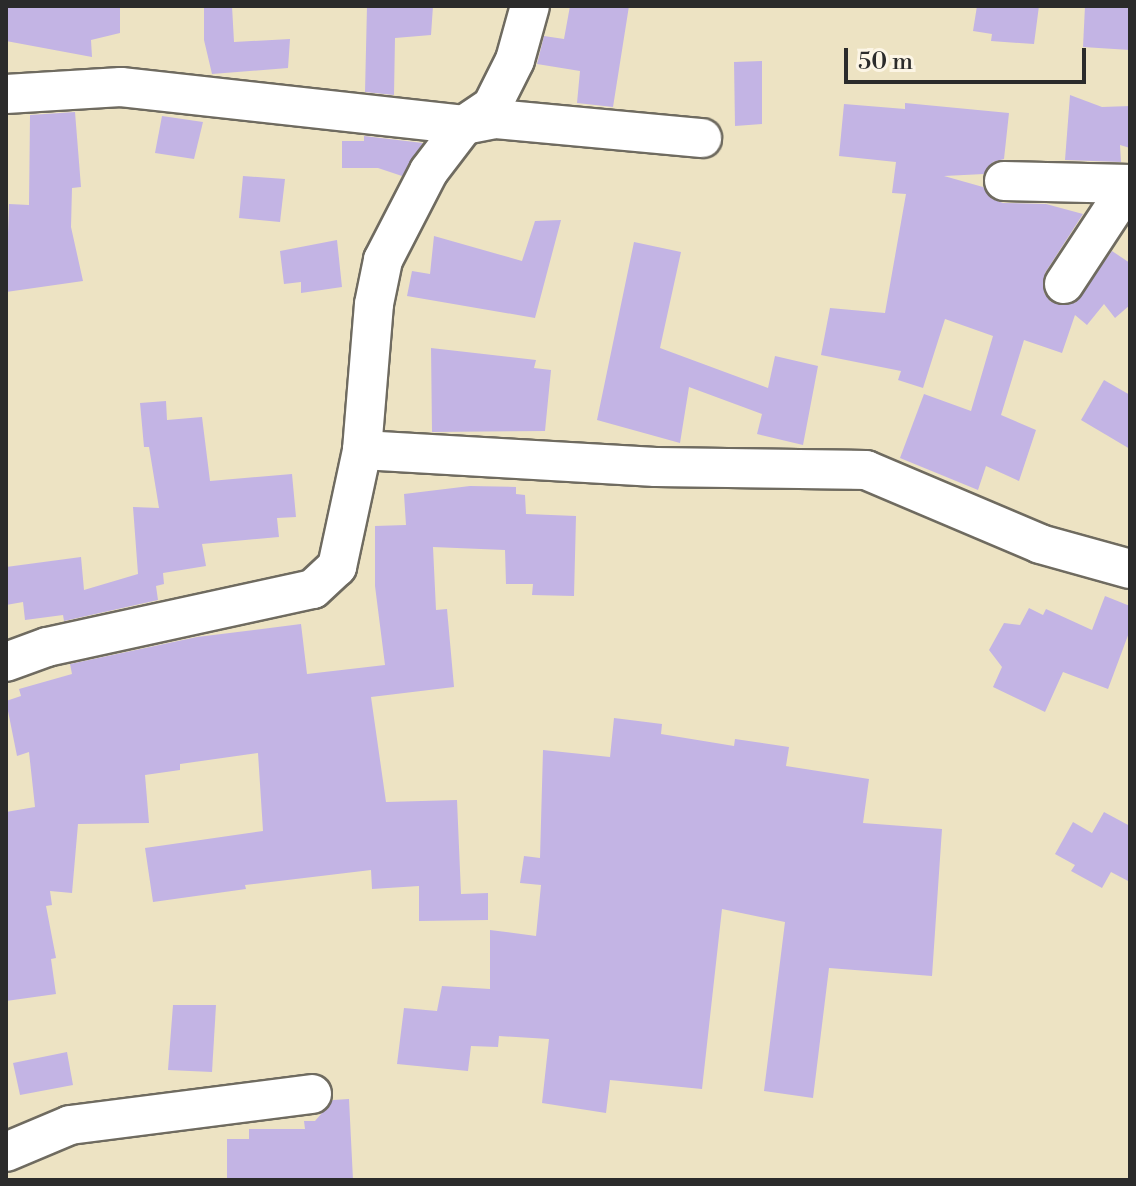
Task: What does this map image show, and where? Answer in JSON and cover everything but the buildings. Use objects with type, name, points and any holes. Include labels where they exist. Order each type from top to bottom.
[{"type":"street","points":[[6,662],[47,647],[313,589],[337,567],[362,450],[374,304],[383,260],[429,171],[464,125],[492,106],[515,60],[530,6]]},
{"type":"street","points":[[6,94],[121,87],[464,125],[496,119],[702,138]]},
{"type":"street","points":[[1004,181],[1130,184]]},
{"type":"street","points":[[1064,284],[1130,184]]},
{"type":"street","points":[[362,450],[656,467],[866,470],[1040,544],[1130,569]]},
{"type":"street","points":[[6,1152],[70,1125],[312,1094]]}]
